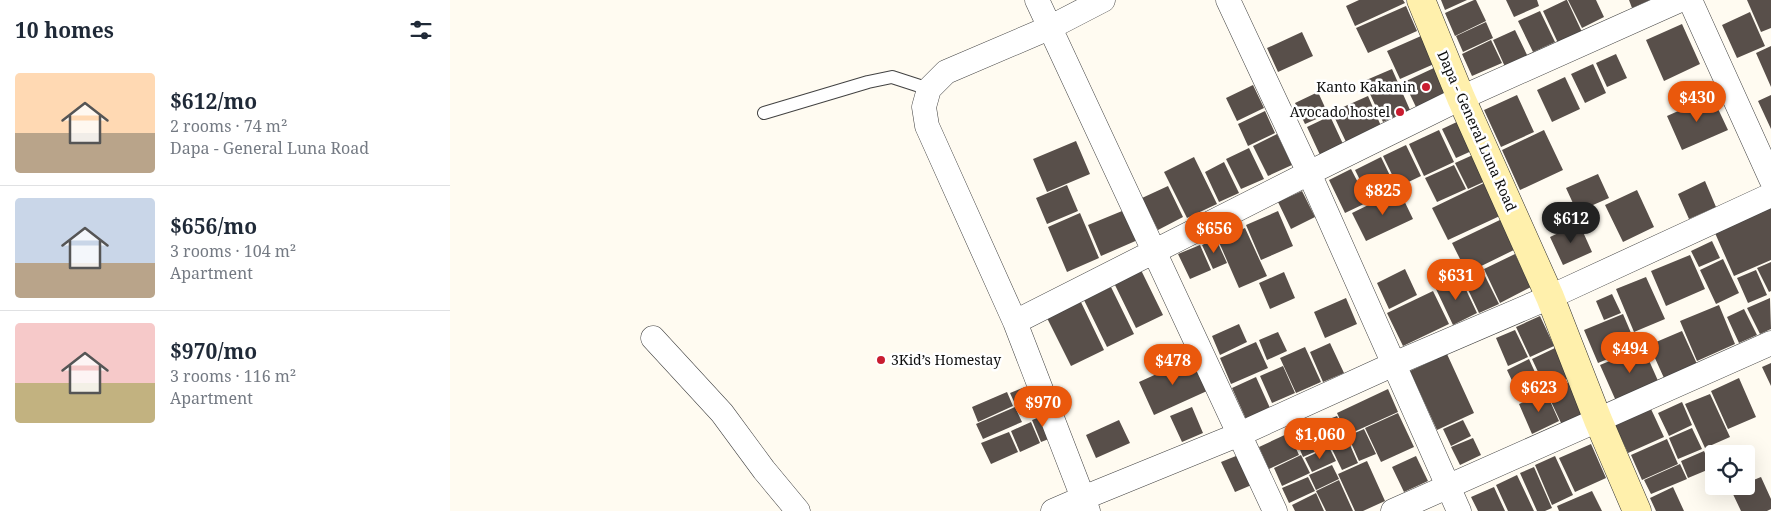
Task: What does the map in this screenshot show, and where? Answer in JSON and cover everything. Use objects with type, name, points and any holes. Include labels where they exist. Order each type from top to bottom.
[{"type":"main road","name":"Dapa - General Luna Road","points":[[1421,0],[1461,98],[1550,297],[1636,511]]},
{"type":"street","points":[[1037,0],[1276,511]]},
{"type":"street","points":[[1086,504],[1015,322],[927,126],[924,107],[929,89],[946,72],[1049,28],[1103,0]]},
{"type":"street","points":[[1228,0],[1309,173],[1459,511]]},
{"type":"street","points":[[1015,322],[1461,98],[1680,0]]},
{"type":"street","points":[[1690,0],[1771,180]]},
{"type":"street","points":[[1053,511],[1086,504],[1394,364],[1550,297],[1771,195]]},
{"type":"street","points":[[653,338],[722,413],[764,470],[798,511]]},
{"type":"street","points":[[1393,511],[1771,343]]},
{"type":"lane","points":[[764,113],[868,82],[892,77],[929,89]]},
{"type":"building","points":[[1359,0],[1403,0],[1405,3],[1355,26],[1346,6]]},
{"type":"building","points":[[1441,0],[1467,0],[1445,10]]},
{"type":"building","points":[[1476,0],[1486,21],[1455,36],[1445,13]]},
{"type":"building","points":[[1506,0],[1537,0],[1539,6],[1514,17]]},
{"type":"building","points":[[1566,0],[1582,32],[1558,43],[1543,11]]},
{"type":"building","points":[[1568,0],[1596,0],[1604,17],[1582,28]]},
{"type":"building","points":[[1629,0],[1650,0],[1632,8]]},
{"type":"building","points":[[1747,0],[1771,0],[1771,28],[1761,32]]},
{"type":"building","points":[[1406,6],[1417,31],[1368,53],[1356,28]]},
{"type":"building","points":[[1540,11],[1555,42],[1533,52],[1518,21]]},
{"type":"building","points":[[1750,12],[1765,46],[1737,58],[1722,25]]},
{"type":"building","points":[[1486,22],[1493,38],[1463,52],[1456,36]]},
{"type":"building","points":[[1682,24],[1700,64],[1664,81],[1646,40]]},
{"type":"building","points":[[1515,30],[1529,59],[1506,69],[1493,40]]},
{"type":"building","points":[[1302,32],[1313,56],[1278,72],[1267,48]]},
{"type":"building","points":[[1421,36],[1434,64],[1400,79],[1387,51]]},
{"type":"building","points":[[1491,40],[1502,63],[1472,76],[1462,54]]},
{"type":"building","points":[[1771,46],[1771,87],[1756,53]]},
{"type":"building","points":[[1616,54],[1627,78],[1607,87],[1596,63]]},
{"type":"building","points":[[1593,64],[1606,93],[1585,103],[1571,74]]},
{"type":"building","name":"Kanto Kakanin","points":[[1436,67],[1448,93],[1416,107],[1404,82]]},
{"type":"building","points":[[1392,69],[1410,110],[1383,122],[1364,81]]},
{"type":"building","points":[[1565,77],[1580,109],[1552,122],[1537,90]]},
{"type":"building","points":[[1253,85],[1264,108],[1237,121],[1226,98]]},
{"type":"building","points":[[1318,92],[1328,114],[1305,124],[1295,103]]},
{"type":"building","points":[[1517,95],[1534,132],[1501,147],[1484,110]]},
{"type":"building","points":[[1771,95],[1771,129],[1758,101]]},
{"type":"building","points":[[1368,96],[1381,126],[1346,142],[1332,112]]},
{"type":"building","points":[[1712,96],[1728,130],[1682,150],[1667,116]]},
{"type":"building","points":[[1265,111],[1275,133],[1248,146],[1238,124]]},
{"type":"building","points":[[1330,116],[1343,144],[1320,155],[1307,127]]},
{"type":"building","points":[[1461,120],[1476,149],[1456,158],[1442,129]]},
{"type":"building","points":[[1439,130],[1454,162],[1424,176],[1409,144]]},
{"type":"building","points":[[1544,130],[1563,170],[1520,190],[1502,150]]},
{"type":"building","points":[[1277,134],[1292,165],[1268,176],[1253,146]]},
{"type":"building","points":[[1076,141],[1090,174],[1047,192],[1033,159]]},
{"type":"building","points":[[1406,145],[1421,176],[1398,187],[1383,156]]},
{"type":"building","points":[[1249,148],[1264,179],[1241,189],[1226,159]]},
{"type":"building","points":[[1475,154],[1488,180],[1468,189],[1455,163]]},
{"type":"building","points":[[1194,157],[1217,204],[1187,218],[1164,172]]},
{"type":"building","points":[[1381,157],[1396,188],[1370,200],[1355,170]]},
{"type":"building","points":[[1224,162],[1239,193],[1219,202],[1205,172]]},
{"type":"building","points":[[1454,165],[1466,189],[1437,202],[1425,178]]},
{"type":"building","points":[[1351,169],[1368,202],[1345,213],[1329,180]]},
{"type":"building","points":[[1598,174],[1609,198],[1577,212],[1566,188]]},
{"type":"building","points":[[1705,181],[1716,207],[1689,219],[1678,194]]},
{"type":"building","points":[[1486,182],[1502,215],[1448,240],[1432,208]]},
{"type":"building","points":[[1067,185],[1078,211],[1047,224],[1036,198]]},
{"type":"building","points":[[1168,186],[1183,217],[1158,230],[1142,198]]},
{"type":"building","points":[[1399,190],[1413,219],[1366,241],[1352,213]]},
{"type":"building","points":[[1637,190],[1654,227],[1623,242],[1605,205]]},
{"type":"building","points":[[1302,191],[1315,217],[1291,229],[1278,202]]},
{"type":"building","points":[[1771,208],[1771,260],[1734,276],[1715,233]]},
{"type":"building","points":[[1127,209],[1140,239],[1101,256],[1088,225]]},
{"type":"building","points":[[1278,211],[1293,246],[1261,260],[1246,225]]},
{"type":"building","points":[[1080,213],[1099,258],[1067,272],[1048,227]]},
{"type":"building","points":[[1504,218],[1518,248],[1467,273],[1452,243]]},
{"type":"building","points":[[1579,223],[1592,252],[1563,265],[1550,237]]},
{"type":"building","points":[[1245,228],[1267,276],[1239,288],[1218,240]]},
{"type":"building","points":[[1216,239],[1227,263],[1213,269],[1202,245]]},
{"type":"building","points":[[1712,241],[1720,258],[1699,267],[1691,251]]},
{"type":"building","points":[[1200,245],[1211,270],[1190,279],[1178,254]]},
{"type":"building","points":[[1515,254],[1531,287],[1500,303],[1484,269]]},
{"type":"building","points":[[1690,255],[1705,289],[1666,306],[1651,271]]},
{"type":"building","points":[[1723,259],[1739,293],[1716,304],[1700,270]]},
{"type":"building","points":[[1771,262],[1771,291],[1769,292],[1757,268]]},
{"type":"building","points":[[1405,269],[1417,295],[1389,309],[1377,283]]},
{"type":"building","points":[[1141,270],[1163,315],[1136,328],[1114,283]]},
{"type":"building","points":[[1482,270],[1499,304],[1479,313],[1463,279]]},
{"type":"building","points":[[1756,270],[1767,295],[1748,303],[1737,278]]},
{"type":"building","points":[[1284,272],[1295,298],[1270,309],[1259,283]]},
{"type":"building","points":[[1460,277],[1477,313],[1453,325],[1436,289]]},
{"type":"building","points":[[1646,277],[1665,319],[1634,332],[1616,289]]},
{"type":"building","points":[[1111,287],[1134,334],[1107,347],[1084,300]]},
{"type":"building","points":[[1433,291],[1449,324],[1403,346],[1387,313]]},
{"type":"building","points":[[1612,294],[1621,313],[1604,320],[1596,301]]},
{"type":"building","points":[[1079,298],[1104,350],[1071,366],[1045,314]]},
{"type":"building","points":[[1346,298],[1357,324],[1325,338],[1314,312]]},
{"type":"building","points":[[1770,298],[1771,329],[1760,334],[1747,308]]},
{"type":"building","points":[[1719,305],[1735,344],[1697,361],[1680,321]]},
{"type":"building","points":[[1744,309],[1757,335],[1739,343],[1727,317]]},
{"type":"building","points":[[1623,314],[1637,347],[1598,363],[1584,330]]},
{"type":"building","points":[[1540,316],[1554,346],[1530,357],[1516,327]]},
{"type":"building","points":[[1239,324],[1247,342],[1220,355],[1212,336]]},
{"type":"building","points":[[1515,330],[1528,357],[1508,366],[1496,338]]},
{"type":"building","points":[[1682,331],[1697,364],[1664,378],[1649,345]]},
{"type":"building","points":[[1278,332],[1287,351],[1267,360],[1259,340]]},
{"type":"building","points":[[1256,342],[1268,368],[1231,384],[1220,358]]},
{"type":"building","points":[[1330,343],[1344,373],[1323,382],[1310,352]]},
{"type":"building","points":[[1305,347],[1321,382],[1296,393],[1280,358]]},
{"type":"building","points":[[1643,347],[1659,383],[1616,401],[1600,365]]},
{"type":"building","points":[[1555,348],[1569,378],[1546,389],[1532,359]]},
{"type":"building","points":[[1447,354],[1474,413],[1437,430],[1410,371]]},
{"type":"building","points":[[1192,358],[1207,391],[1154,415],[1139,382]]},
{"type":"building","points":[[1529,359],[1543,390],[1521,400],[1507,370]]},
{"type":"building","points":[[1771,363],[1771,386],[1762,367]]},
{"type":"building","points":[[1283,366],[1295,393],[1272,403],[1260,376]]},
{"type":"building","points":[[1256,377],[1270,408],[1246,419],[1232,388]]},
{"type":"building","points":[[1739,378],[1756,417],[1728,429],[1711,391]]},
{"type":"building","points":[[1569,382],[1584,415],[1562,425],[1547,393]]},
{"type":"building","points":[[1025,387],[1034,408],[1020,415],[1010,393]]},
{"type":"building","points":[[1388,389],[1398,412],[1347,435],[1337,413]]},
{"type":"building","points":[[1007,392],[1013,406],[978,422],[972,407]]},
{"type":"building","points":[[1546,392],[1559,421],[1532,434],[1519,404]]},
{"type":"building","points":[[1710,394],[1730,437],[1712,445],[1705,445],[1705,448],[1685,404]]},
{"type":"building","points":[[1682,402],[1692,425],[1669,436],[1658,413]]},
{"type":"building","points":[[1015,407],[1022,422],[983,439],[976,424]]},
{"type":"building","points":[[1192,407],[1203,433],[1182,442],[1170,416]]},
{"type":"building","points":[[1651,409],[1664,437],[1628,453],[1615,425]]},
{"type":"building","points":[[1398,413],[1414,447],[1381,462],[1365,428]]},
{"type":"building","points":[[1045,415],[1054,437],[1041,442],[1032,420]]},
{"type":"building","points":[[1337,416],[1346,435],[1328,443],[1319,423]]},
{"type":"building","points":[[1119,420],[1130,443],[1096,458],[1086,435]]},
{"type":"building","points":[[1463,420],[1471,436],[1451,446],[1443,429]]},
{"type":"building","points":[[1031,422],[1040,443],[1020,452],[1011,431]]},
{"type":"building","points":[[1318,424],[1328,446],[1303,457],[1294,435]]},
{"type":"building","points":[[1692,428],[1702,449],[1678,459],[1669,438]]},
{"type":"building","points":[[1364,429],[1376,454],[1359,461],[1348,436]]},
{"type":"building","points":[[1009,432],[1018,452],[991,464],[981,443]]},
{"type":"building","points":[[1289,433],[1299,455],[1269,469],[1259,447]]},
{"type":"building","points":[[1347,438],[1358,463],[1342,470],[1330,445]]},
{"type":"building","points":[[1473,438],[1481,455],[1460,465],[1451,447]]},
{"type":"building","points":[[1667,439],[1678,464],[1642,480],[1631,455]]},
{"type":"building","points":[[1591,444],[1606,478],[1575,492],[1559,458]]},
{"type":"building","points":[[1329,447],[1336,461],[1312,472],[1305,458]]},
{"type":"building","points":[[1704,451],[1705,471],[1688,478],[1681,461]]},
{"type":"building","points":[[1241,454],[1254,484],[1235,492],[1221,462]]},
{"type":"building","points":[[1301,455],[1310,473],[1282,486],[1274,468]]},
{"type":"building","points":[[1416,456],[1428,481],[1404,492],[1392,467]]},
{"type":"building","points":[[1555,456],[1573,495],[1552,505],[1535,465]]},
{"type":"building","points":[[1367,461],[1385,501],[1363,511],[1355,511],[1338,474]]},
{"type":"building","points":[[1680,464],[1687,479],[1651,494],[1644,480]]},
{"type":"building","points":[[1332,465],[1339,479],[1316,490],[1309,475]]},
{"type":"building","points":[[1534,467],[1552,508],[1545,511],[1537,511],[1520,473]]},
{"type":"building","points":[[1517,475],[1534,511],[1508,511],[1496,485]]},
{"type":"building","points":[[1308,477],[1315,491],[1289,503],[1282,488]]},
{"type":"building","points":[[1761,477],[1771,499],[1771,509],[1767,511],[1741,511],[1733,495],[1755,495],[1755,479]]},
{"type":"building","points":[[1339,480],[1353,511],[1326,511],[1316,491]]},
{"type":"building","points":[[1494,487],[1505,511],[1478,511],[1471,497]]},
{"type":"building","points":[[1673,487],[1684,511],[1656,511],[1650,498]]},
{"type":"building","points":[[1592,491],[1602,511],[1559,511],[1557,506]]},
{"type":"building","points":[[1316,493],[1324,511],[1295,511],[1292,505]]},
{"type":"place","name":"Kanto Kakanin","points":[[1426,87]]},
{"type":"place","name":"Avocado hostel","points":[[1400,112]]},
{"type":"place","name":"3Kid’s Homestay","points":[[881,360]]}]
